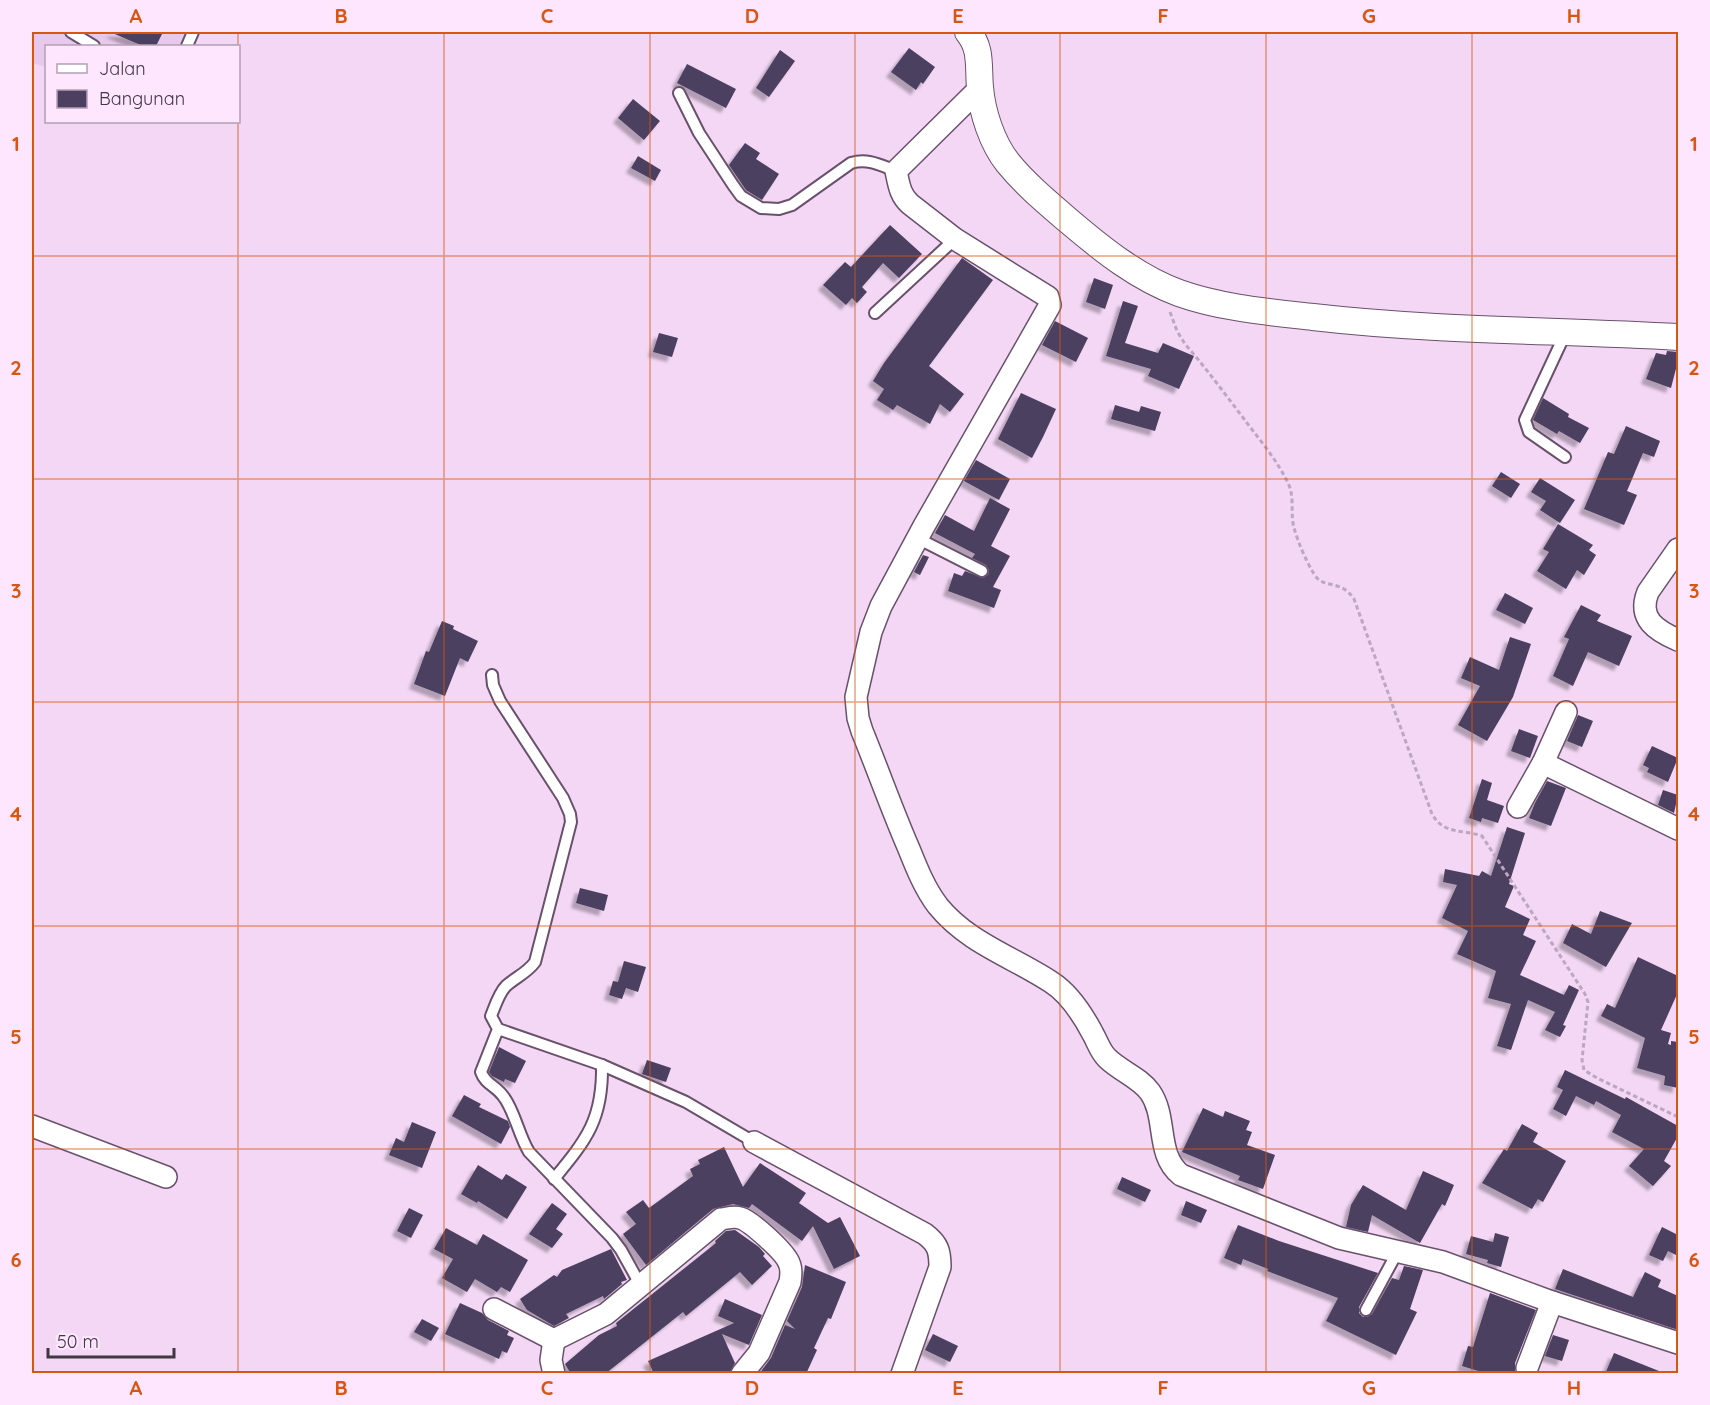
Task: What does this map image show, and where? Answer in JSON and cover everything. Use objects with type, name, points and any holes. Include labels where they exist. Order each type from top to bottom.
[{"type":"street","points":[[968,32],[980,57],[980,88],[988,124],[996,146],[1007,162],[1036,193],[1105,251],[1138,273],[1179,293],[1215,302],[1315,318],[1416,326],[1678,337]]},
{"type":"street","points":[[980,88],[896,171],[899,189],[904,198],[956,238],[1048,297],[1050,305],[917,538],[881,606],[871,632],[858,688],[856,707],[862,730],[894,817],[928,891],[939,906],[967,933],[1051,981],[1072,1001],[1107,1058],[1148,1090],[1155,1101],[1165,1152],[1169,1163],[1181,1175],[1283,1214],[1313,1229],[1362,1244],[1443,1262],[1552,1302],[1678,1343]]},
{"type":"street","points":[[1678,549],[1648,592],[1644,611],[1658,630],[1678,640]]},
{"type":"street","points":[[1518,807],[1543,763],[1566,712]]},
{"type":"street","points":[[1543,763],[1678,829]]},
{"type":"street","points":[[32,1126],[166,1178]]},
{"type":"street","points":[[754,1142],[925,1234],[935,1242],[940,1251],[940,1267],[902,1374]]},
{"type":"street","points":[[554,1340],[606,1314],[721,1220],[731,1217],[749,1221],[784,1255],[789,1262],[791,1276],[759,1353],[742,1374]]},
{"type":"street","points":[[1527,1368],[1552,1302]]},
{"type":"street","points":[[494,1310],[554,1340]]},
{"type":"street","points":[[554,1340],[551,1360],[554,1374]]},
{"type":"lane","points":[[71,32],[92,45]]},
{"type":"lane","points":[[679,93],[699,133],[733,186],[741,196],[761,208],[778,209],[792,205],[850,163],[859,160],[867,160],[896,171]]},
{"type":"lane","points":[[875,313],[956,238]]},
{"type":"lane","points":[[1565,457],[1529,432],[1525,420],[1566,331]]},
{"type":"lane","points":[[917,538],[982,571]]},
{"type":"lane","points":[[492,675],[493,685],[500,701],[563,798],[571,822],[535,962],[529,970],[505,987],[491,1016],[498,1029],[602,1065],[686,1102],[754,1142]]},
{"type":"lane","points":[[498,1029],[481,1072],[484,1079],[504,1096],[520,1137],[529,1152],[612,1238],[641,1286]]},
{"type":"lane","points":[[554,1179],[591,1130],[600,1098],[602,1065]]},
{"type":"lane","points":[[1365,1310],[1398,1251]]},
{"type":"path","points":[[1164,286],[1171,319],[1177,331],[1254,432],[1289,485],[1293,502],[1294,527],[1314,575],[1320,582],[1342,586],[1354,599],[1432,814],[1438,824],[1447,829],[1482,836],[1585,994],[1588,1002],[1582,1060],[1584,1070],[1678,1117]]},
{"type":"shaded area","points":[[32,32],[195,32],[188,45],[45,45],[45,67],[32,63]]},
{"type":"building","points":[[110,32],[163,32],[156,45],[141,45]]},
{"type":"building","points":[[909,48],[935,67],[916,90],[891,72]]},
{"type":"building","points":[[780,50],[795,61],[769,97],[756,88]]},
{"type":"building","points":[[687,64],[736,89],[726,108],[677,83]]},
{"type":"building","points":[[633,99],[660,121],[644,140],[618,118]]},
{"type":"building","points":[[745,143],[760,153],[756,159],[779,174],[762,200],[746,190],[729,165]]},
{"type":"building","points":[[638,156],[661,170],[655,181],[631,168]]},
{"type":"building","points":[[890,225],[922,254],[899,278],[883,263],[862,287],[867,292],[857,303],[852,298],[846,305],[823,285],[845,262],[851,267]]},
{"type":"building","points":[[962,258],[993,280],[929,366],[964,394],[950,412],[940,404],[930,424],[897,405],[893,410],[877,400],[884,389],[873,381]]},
{"type":"building","points":[[1094,278],[1113,285],[1105,309],[1086,302]]},
{"type":"building","points":[[1123,301],[1138,306],[1125,343],[1158,353],[1163,343],[1194,356],[1179,389],[1148,376],[1151,369],[1106,356]]},
{"type":"building","points":[[1055,321],[1088,338],[1076,362],[1042,345]]},
{"type":"building","points":[[659,333],[678,338],[672,357],[653,352]]},
{"type":"building","points":[[1667,351],[1678,352],[1671,388],[1646,379],[1656,353],[1666,355]]},
{"type":"building","points":[[1021,393],[1056,409],[1032,458],[998,439]]},
{"type":"building","points":[[1543,398],[1569,414],[1568,417],[1589,428],[1580,443],[1559,431],[1557,434],[1533,420]]},
{"type":"building","points":[[1115,405],[1139,412],[1141,406],[1161,412],[1155,431],[1111,419]]},
{"type":"building","points":[[1626,426],[1660,441],[1654,457],[1643,453],[1627,491],[1637,495],[1624,525],[1584,509],[1608,452],[1614,454]]},
{"type":"building","points":[[976,460],[1010,479],[999,500],[964,481]]},
{"type":"building","points":[[1501,472],[1520,484],[1511,498],[1492,486]]},
{"type":"building","points":[[1540,478],[1575,500],[1560,523],[1540,510],[1546,501],[1531,492]]},
{"type":"building","points":[[990,498],[1010,509],[991,546],[1010,556],[993,587],[1001,590],[994,608],[948,591],[954,573],[962,576],[965,571],[983,578],[988,575],[989,570],[986,565],[972,558],[975,554],[935,533],[945,515],[974,531]]},
{"type":"building","points":[[1558,524],[1593,545],[1589,550],[1596,555],[1584,575],[1577,570],[1566,589],[1537,571],[1549,552],[1543,549]]},
{"type":"building","points":[[923,555],[929,557],[920,575],[914,572]]},
{"type":"building","points":[[1505,593],[1533,608],[1525,624],[1496,610]]},
{"type":"building","points":[[1581,605],[1601,615],[1597,621],[1632,636],[1619,666],[1588,652],[1573,686],[1553,676],[1569,639],[1564,637]]},
{"type":"building","points":[[442,621],[478,641],[468,662],[460,658],[445,696],[414,684],[426,651],[429,652]]},
{"type":"building","points":[[1510,637],[1531,644],[1513,697],[1487,741],[1458,725],[1480,686],[1461,678],[1470,657],[1499,670]]},
{"type":"building","points":[[1578,715],[1593,721],[1582,747],[1567,741]]},
{"type":"building","points":[[1519,729],[1538,736],[1530,758],[1511,751]]},
{"type":"building","points":[[1652,746],[1678,758],[1668,782],[1647,772],[1649,768],[1643,765]]},
{"type":"building","points":[[1482,779],[1492,783],[1487,800],[1504,806],[1498,823],[1482,818],[1481,822],[1469,818]]},
{"type":"building","points":[[1547,781],[1566,788],[1551,826],[1529,818]]},
{"type":"building","points":[[1663,790],[1678,795],[1674,813],[1658,805]]},
{"type":"building","points":[[1507,827],[1525,833],[1509,884],[1514,886],[1505,907],[1530,919],[1523,935],[1536,941],[1520,975],[1564,995],[1569,985],[1579,990],[1560,1037],[1545,1030],[1555,1012],[1528,1000],[1511,1050],[1497,1046],[1511,1004],[1488,998],[1496,971],[1457,954],[1468,931],[1442,918],[1457,885],[1443,882],[1445,869],[1479,876],[1482,871],[1491,876]]},
{"type":"building","points":[[580,888],[608,895],[604,911],[576,903]]},
{"type":"building","points":[[1600,911],[1632,923],[1606,967],[1563,943],[1572,924],[1591,934]]},
{"type":"building","points":[[1638,957],[1678,976],[1678,992],[1661,1030],[1671,1033],[1668,1044],[1671,1045],[1671,1041],[1678,1042],[1678,1088],[1664,1085],[1665,1076],[1637,1068],[1645,1038],[1601,1016],[1607,1004],[1615,1008]]},
{"type":"building","points":[[624,961],[646,967],[638,992],[626,988],[622,999],[609,995],[613,981],[618,982]]},
{"type":"building","points":[[499,1047],[526,1061],[515,1083],[505,1079],[504,1082],[489,1072]]},
{"type":"building","points":[[647,1060],[671,1068],[666,1082],[642,1074]]},
{"type":"building","points":[[1565,1070],[1625,1099],[1626,1097],[1678,1126],[1678,1136],[1664,1161],[1671,1166],[1653,1186],[1629,1166],[1644,1149],[1612,1132],[1621,1115],[1596,1101],[1594,1105],[1576,1096],[1566,1116],[1553,1109],[1563,1090],[1557,1087]]},
{"type":"building","points":[[464,1095],[481,1104],[479,1107],[508,1121],[510,1127],[501,1144],[452,1116]]},
{"type":"building","points":[[1203,1108],[1223,1117],[1225,1111],[1250,1121],[1246,1130],[1252,1132],[1247,1145],[1275,1155],[1263,1189],[1238,1180],[1240,1176],[1182,1152]]},
{"type":"building","points":[[412,1122],[436,1132],[422,1168],[389,1155],[396,1138],[404,1142]]},
{"type":"building","points":[[1522,1124],[1538,1133],[1533,1142],[1566,1161],[1543,1202],[1538,1199],[1532,1209],[1482,1183],[1504,1149],[1507,1151]]},
{"type":"building","points":[[724,1147],[743,1187],[760,1163],[806,1193],[799,1203],[828,1223],[840,1217],[860,1256],[834,1269],[813,1226],[802,1241],[752,1204],[749,1208],[733,1204],[713,1209],[646,1265],[623,1234],[636,1224],[626,1212],[643,1200],[649,1208],[693,1176],[690,1169],[700,1164],[698,1160]]},
{"type":"building","points":[[478,1165],[502,1180],[506,1174],[527,1187],[507,1219],[478,1201],[477,1203],[461,1194]]},
{"type":"building","points":[[1423,1171],[1454,1185],[1445,1206],[1442,1204],[1420,1243],[1372,1215],[1368,1232],[1346,1227],[1351,1205],[1363,1185],[1406,1210]]},
{"type":"building","points":[[1122,1177],[1151,1190],[1145,1202],[1117,1189]]},
{"type":"building","points":[[1186,1201],[1207,1210],[1201,1223],[1181,1215]]},
{"type":"building","points":[[552,1203],[567,1214],[556,1229],[563,1234],[552,1248],[529,1234]]},
{"type":"building","points":[[409,1208],[423,1215],[411,1238],[397,1231]]},
{"type":"building","points":[[1238,1225],[1279,1241],[1378,1273],[1359,1307],[1359,1313],[1363,1317],[1372,1314],[1392,1278],[1399,1280],[1404,1266],[1423,1270],[1410,1309],[1417,1312],[1396,1355],[1326,1321],[1338,1298],[1267,1271],[1268,1269],[1243,1259],[1241,1265],[1224,1258]]},
{"type":"building","points":[[1662,1227],[1678,1235],[1678,1256],[1668,1251],[1663,1261],[1649,1255]]},
{"type":"building","points":[[446,1228],[477,1245],[483,1234],[528,1260],[510,1292],[501,1287],[497,1292],[475,1279],[467,1292],[442,1278],[453,1259],[434,1249]]},
{"type":"building","points":[[735,1230],[759,1247],[772,1266],[752,1285],[740,1272],[686,1316],[683,1312],[605,1374],[571,1374],[565,1364],[599,1335],[617,1326],[616,1323],[716,1243],[715,1241],[726,1231]]},
{"type":"building","points":[[1495,1233],[1509,1237],[1501,1267],[1487,1263],[1488,1260],[1466,1254],[1471,1236],[1493,1242]]},
{"type":"building","points":[[611,1249],[627,1280],[621,1282],[622,1284],[604,1299],[603,1296],[566,1314],[569,1318],[554,1326],[527,1310],[520,1299],[554,1275],[557,1277],[562,1270]]},
{"type":"building","points":[[805,1265],[846,1282],[831,1319],[828,1318],[814,1348],[817,1350],[806,1374],[759,1374],[771,1358],[785,1325],[795,1329],[787,1321],[802,1287]]},
{"type":"building","points":[[1563,1269],[1633,1297],[1645,1272],[1661,1280],[1658,1287],[1678,1296],[1678,1330],[1555,1289]]},
{"type":"building","points":[[1490,1293],[1536,1310],[1515,1363],[1515,1374],[1488,1374],[1462,1366],[1468,1346],[1473,1347]]},
{"type":"building","points":[[725,1299],[762,1315],[749,1345],[722,1334],[735,1363],[729,1374],[654,1374],[648,1361],[734,1323],[718,1316]]},
{"type":"building","points":[[460,1303],[482,1313],[488,1320],[509,1331],[507,1335],[514,1338],[507,1353],[502,1351],[499,1359],[445,1334]]},
{"type":"building","points":[[422,1319],[439,1328],[431,1341],[414,1332]]},
{"type":"building","points":[[933,1334],[958,1346],[950,1362],[925,1350]]},
{"type":"building","points":[[1553,1335],[1569,1340],[1562,1361],[1545,1356]]},
{"type":"building","points":[[1614,1353],[1664,1373],[1605,1374]]}]
